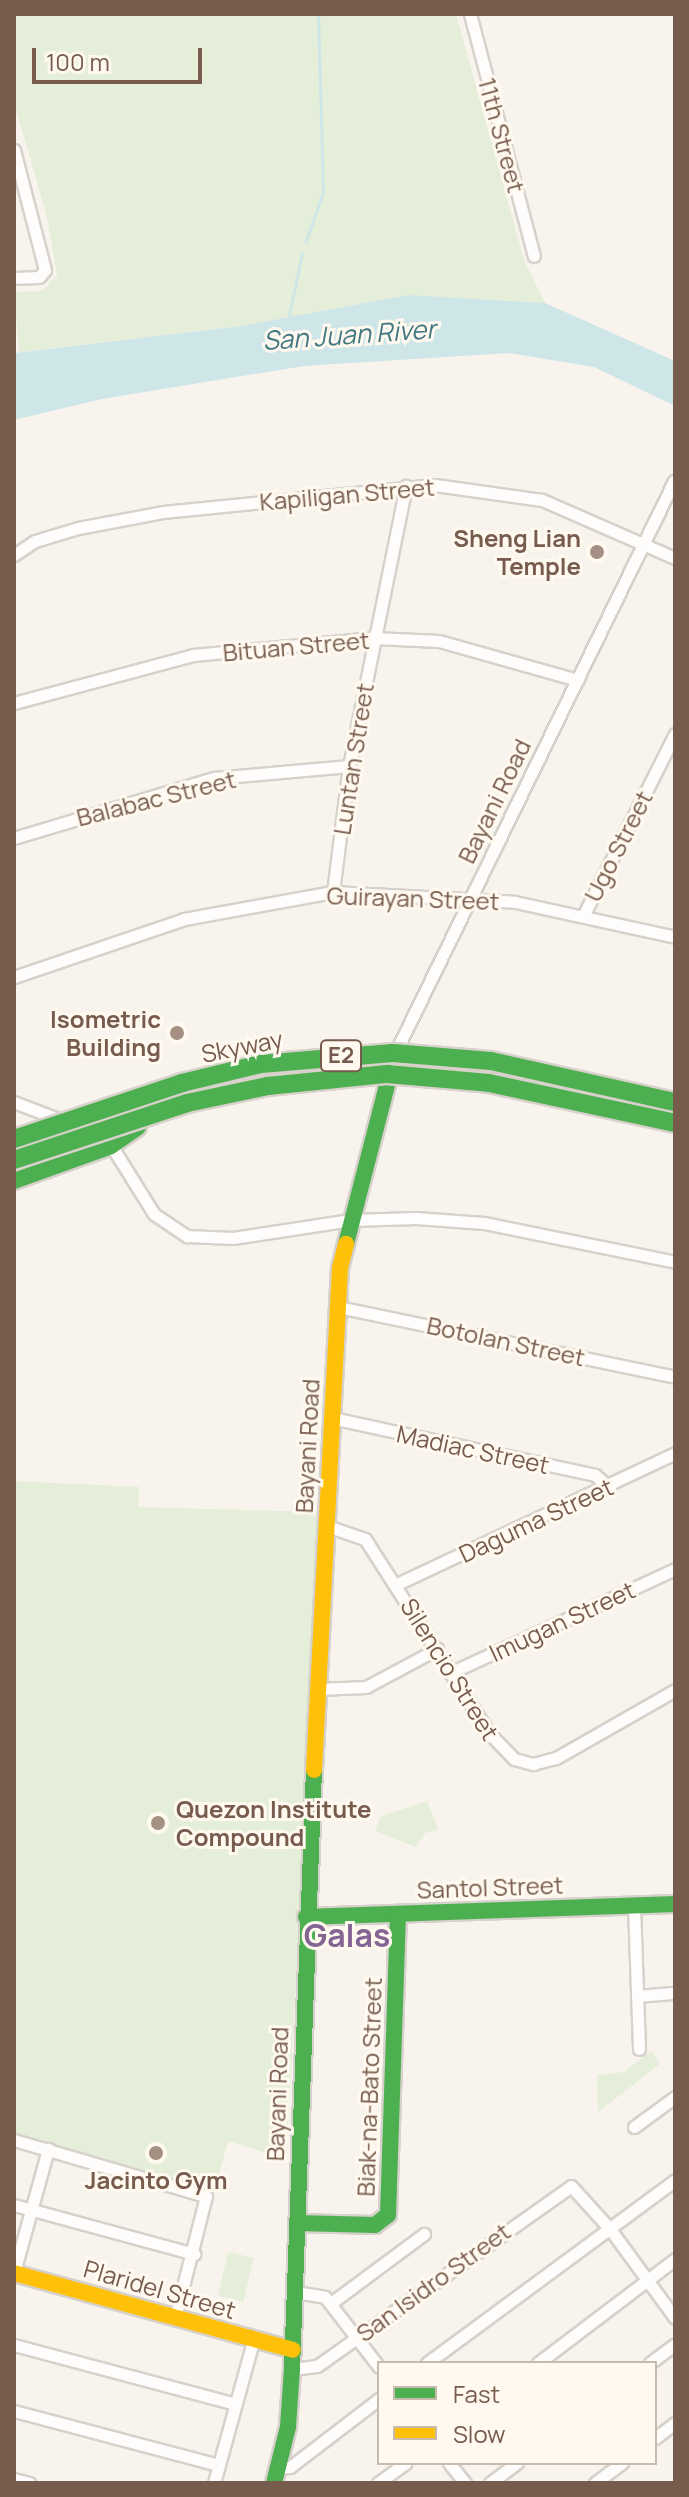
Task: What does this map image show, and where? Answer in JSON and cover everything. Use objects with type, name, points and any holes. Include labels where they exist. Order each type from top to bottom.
[{"type":"main road","name":"Bayani Road","points":[[276,2476],[288,2427],[292,2360],[306,1917],[338,1307],[351,1220],[397,1049]]},
{"type":"main road","name":"Skyway","points":[[14,1139],[182,1083],[261,1064],[393,1053],[491,1061],[675,1102]]},
{"type":"main road","name":"Skyway","points":[[14,1160],[187,1103],[268,1086],[387,1074],[489,1083],[675,1123]]},
{"type":"main road","points":[[14,1181],[93,1152],[138,1127]]},
{"type":"main road","name":"Santol Street","points":[[306,1917],[675,1904]]},
{"type":"main road","name":"Biak-na-Bato Street","points":[[297,2223],[375,2225],[388,2215],[398,1914]]},
{"type":"main road","name":"Plaridel Street","points":[[14,2272],[253,2341],[292,2360]]},
{"type":"street","name":"11th Street","points":[[470,14],[534,256]]},
{"type":"street","points":[[14,150],[45,270],[39,277],[14,278]]},
{"type":"street","name":"Bayani Road","points":[[397,1049],[474,897],[674,481]]},
{"type":"street","name":"Kapiligan Street","points":[[14,555],[35,541],[113,520],[406,486],[474,487],[542,500],[675,558]]},
{"type":"street","name":"Luntan Street","points":[[333,892],[349,766],[406,486]]},
{"type":"street","name":"Bituan Street","points":[[14,703],[193,655],[374,638],[439,641],[578,680]]},
{"type":"street","name":"Ugo Street","points":[[583,916],[675,734]]},
{"type":"street","name":"Balabac Street","points":[[14,838],[214,778],[349,766]]},
{"type":"street","name":"Guirayan Street","points":[[14,977],[184,919],[333,892],[474,897],[583,916],[675,937]]},
{"type":"street","points":[[14,1102],[56,1118]]},
{"type":"street","points":[[108,1141],[154,1214],[187,1236],[233,1238],[351,1220],[484,1223],[675,1262]]},
{"type":"street","name":"Botolan Street","points":[[338,1307],[675,1377]]},
{"type":"street","name":"Madiac Street","points":[[332,1418],[595,1475],[609,1487]]},
{"type":"street","name":"Daguma Street","points":[[397,1584],[609,1487],[675,1453]]},
{"type":"street","name":"Silencio Street","points":[[327,1526],[365,1539],[504,1753],[533,1764],[556,1758],[675,1690]]},
{"type":"street","name":"Imugan Street","points":[[450,1673],[675,1569]]},
{"type":"street","points":[[318,1689],[366,1687],[437,1649]]},
{"type":"street","points":[[634,1905],[639,2049]]},
{"type":"street","points":[[637,1996],[675,1993]]},
{"type":"street","points":[[634,2127],[675,2097]]},
{"type":"street","points":[[14,2140],[204,2194],[207,2201],[175,2318]]},
{"type":"street","points":[[14,2272],[48,2149]]},
{"type":"street","points":[[430,2361],[675,2180]]},
{"type":"street","name":"San Isidro Street","points":[[292,2360],[317,2366],[571,2186],[610,2229]]},
{"type":"street","points":[[14,2205],[194,2254]]},
{"type":"street","points":[[610,2229],[675,2318]]},
{"type":"street","points":[[331,2303],[424,2234]]},
{"type":"street","points":[[541,2361],[675,2259]]},
{"type":"street","points":[[295,2292],[320,2294],[331,2303],[377,2364]]},
{"type":"street","points":[[214,2483],[253,2341]]},
{"type":"street","points":[[653,2361],[675,2344]]},
{"type":"street","points":[[14,2345],[235,2404]]},
{"type":"street","points":[[276,2476],[377,2401]]},
{"type":"street","points":[[14,2411],[219,2465]]},
{"type":"street","points":[[657,2436],[675,2423]]},
{"type":"street","points":[[378,2483],[403,2465]]},
{"type":"street","points":[[451,2465],[465,2483]]},
{"type":"street","points":[[490,2483],[514,2465]]},
{"type":"street","points":[[595,2483],[619,2465]]},
{"type":"street","points":[[14,2479],[29,2483]]},
{"type":"green space","points":[[14,14],[456,14],[524,260],[545,303],[408,295],[241,326],[19,352],[14,292],[42,291],[57,275],[47,217],[14,102]]},
{"type":"green space","name":"Quezon Institute Compound","points":[[14,1481],[139,1487],[138,1507],[323,1512],[286,2159],[228,2141],[214,2194],[14,2137]]},
{"type":"green space","points":[[427,1801],[438,1829],[425,1833],[416,1847],[375,1831],[381,1816]]},
{"type":"green space","points":[[651,2051],[660,2064],[598,2112],[597,2075],[624,2072]]},
{"type":"green space","points":[[228,2252],[253,2258],[243,2302],[218,2296]]},
{"type":"water","name":"San Juan River","points":[[408,295],[545,303],[675,361],[675,406],[594,367],[509,353],[304,366],[102,399],[14,420],[14,353],[241,326]]},
{"type":"waterway","points":[[306,241],[323,192],[318,14]]},
{"type":"waterway","name":"San Juan River","points":[[288,320],[302,253]]},
{"type":"traffic: fast","points":[[14,1139],[182,1083],[261,1064],[393,1053],[491,1061],[675,1102]]},
{"type":"traffic: fast","points":[[346,1244],[392,1066]]},
{"type":"traffic: fast","points":[[14,1160],[187,1103],[268,1086],[387,1074],[489,1083],[675,1123]]},
{"type":"traffic: fast","points":[[14,1181],[111,1146],[138,1127]]},
{"type":"traffic: fast","points":[[274,2483],[288,2427],[292,2369],[314,1770]]},
{"type":"traffic: fast","points":[[306,1917],[675,1904]]},
{"type":"traffic: fast","points":[[297,2223],[375,2225],[388,2215],[398,1914]]},
{"type":"traffic: slow","points":[[314,1770],[340,1268],[346,1244]]},
{"type":"traffic: slow","points":[[14,2273],[293,2350]]},
{"type":"place","name":"Sheng Lian Temple","points":[[597,552]]},
{"type":"place","name":"Isometric Building","points":[[177,1033]]},
{"type":"place","name":"Quezon Institute Compound","points":[[158,1823]]},
{"type":"place","name":"Jacinto Gym","points":[[156,2153]]},
{"type":"district","name":"Galas","points":[[347,1935]]}]
